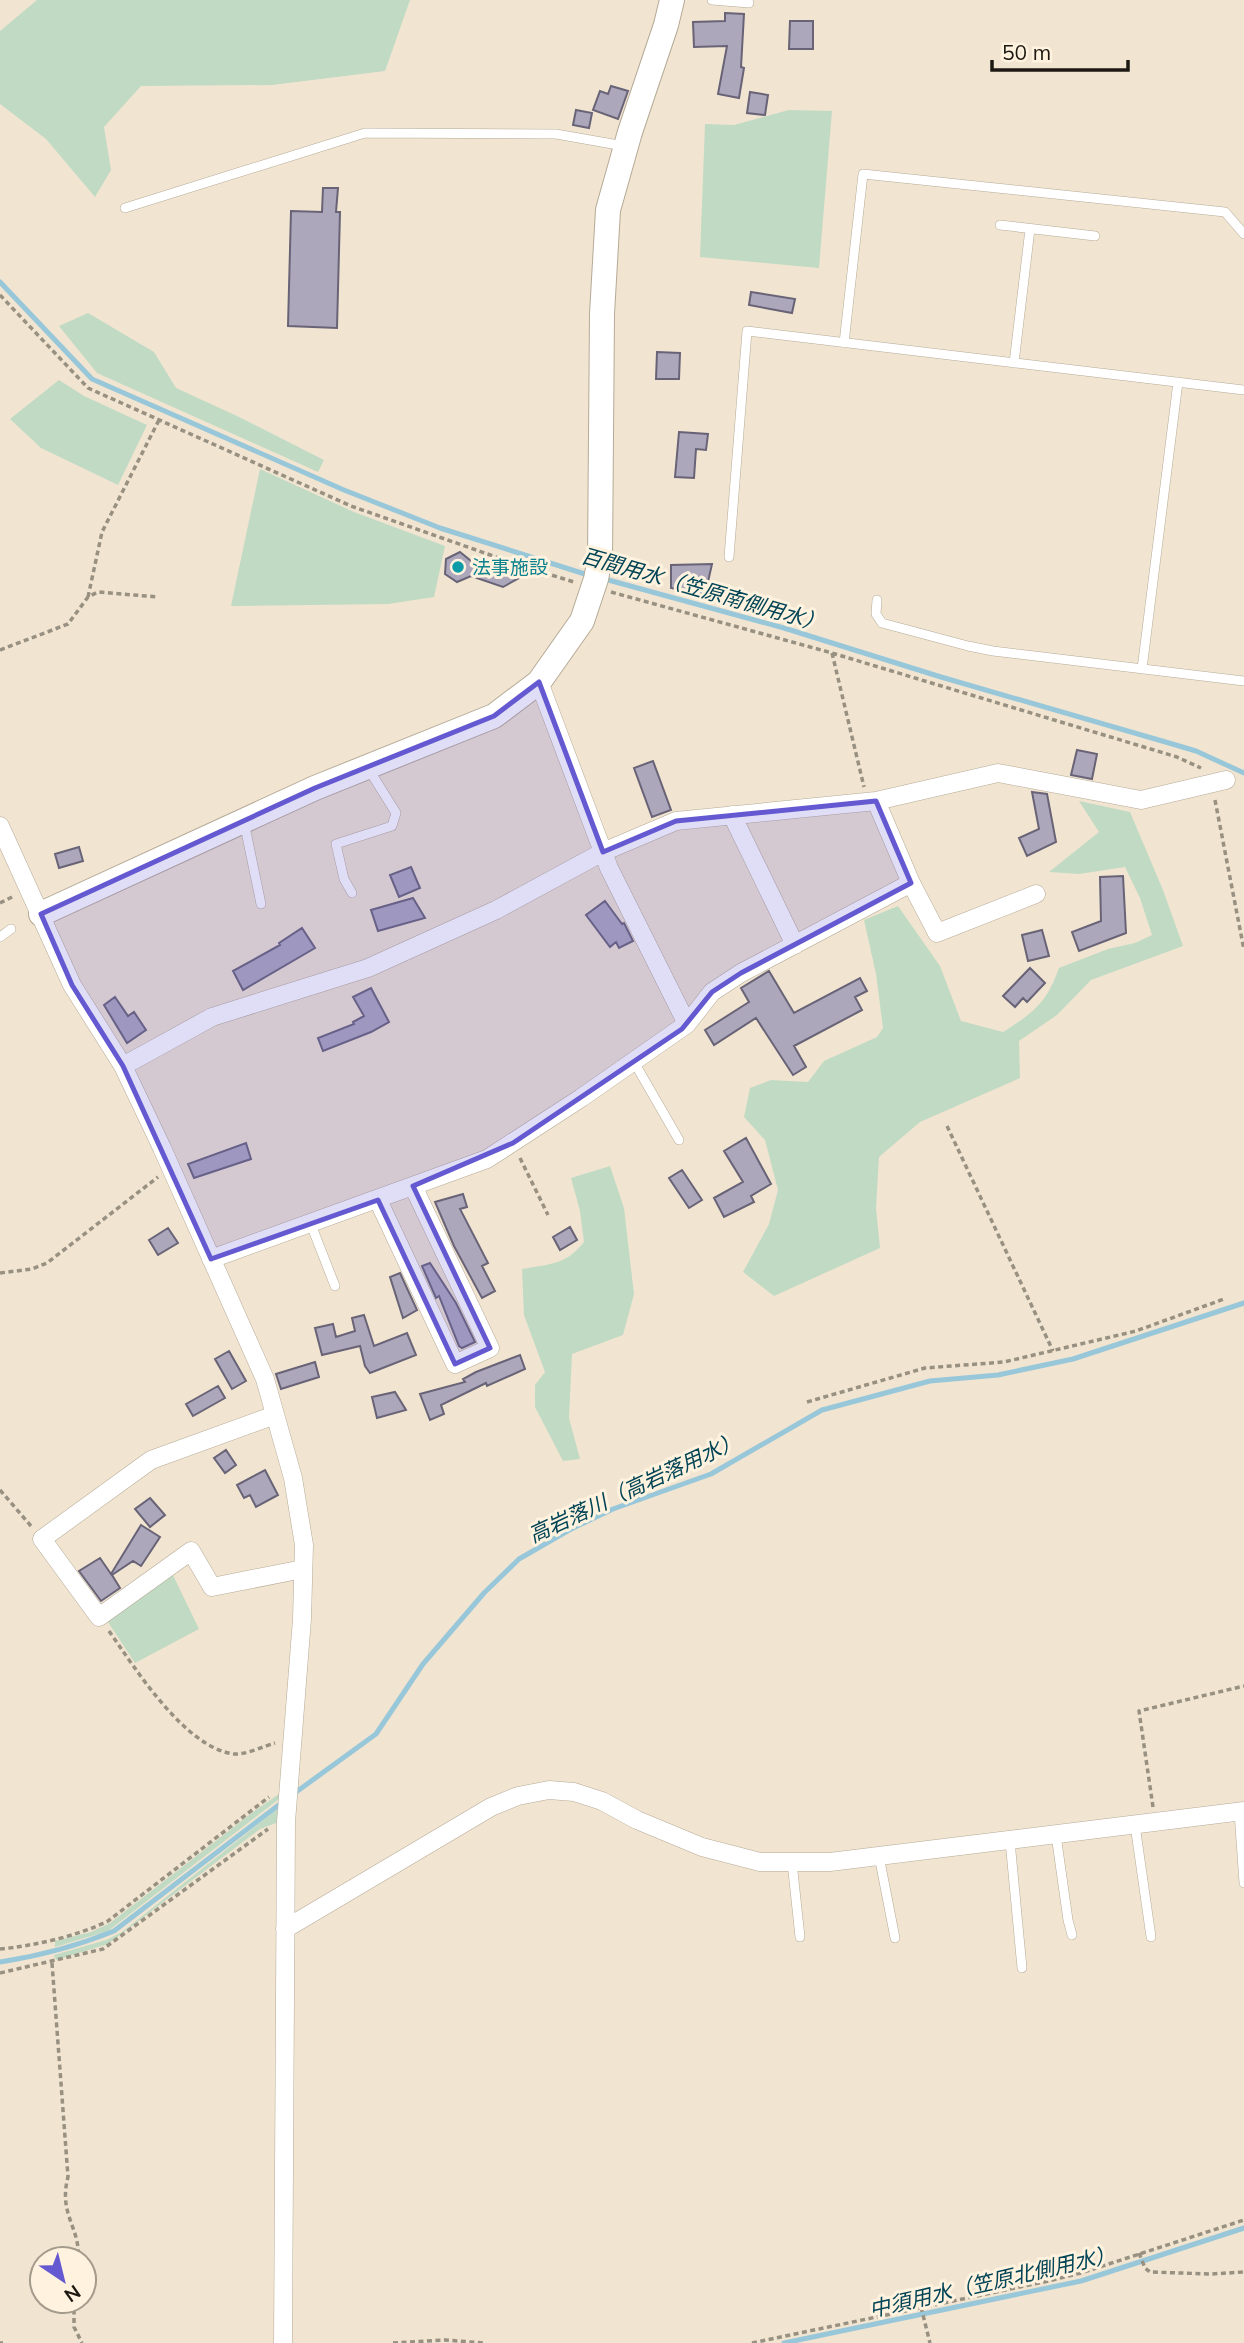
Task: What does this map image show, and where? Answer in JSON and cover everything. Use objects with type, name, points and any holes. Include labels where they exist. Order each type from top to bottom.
[{"type":"street","points":[[41,914],[315,788],[495,716],[538,682],[582,621],[600,559],[602,314],[608,210],[672,0]]},
{"type":"street","points":[[538,682],[603,852],[687,1024]]},
{"type":"street","points":[[124,1066],[212,1017],[368,968],[496,910],[603,852],[676,821],[872,801],[998,773],[1141,800],[1219,782]]},
{"type":"street","points":[[872,801],[937,933],[1036,894]]},
{"type":"street","points":[[732,816],[794,945]]},
{"type":"street","points":[[0,826],[72,985],[124,1066],[171,1167],[265,1379],[293,1478],[304,1545],[286,1822],[283,2343]]},
{"type":"street","points":[[211,1259],[487,1159],[687,1024],[712,992],[741,973],[911,883]]},
{"type":"street","points":[[378,1200],[455,1364],[490,1348],[414,1186]]},
{"type":"street","points":[[275,1415],[151,1460],[42,1539],[99,1616],[191,1551],[212,1587],[303,1569]]},
{"type":"street","points":[[285,1929],[360,1882],[491,1807],[518,1796],[549,1790],[574,1791],[702,1847],[760,1862],[830,1862],[1242,1811]]},
{"type":"lane","points":[[712,0],[749,3]]},
{"type":"lane","points":[[125,208],[365,133],[556,134],[626,147]]},
{"type":"lane","points":[[844,343],[863,174],[1225,212],[1244,234]]},
{"type":"lane","points":[[1000,225],[1095,236]]},
{"type":"lane","points":[[1014,363],[1030,229]]},
{"type":"lane","points":[[729,557],[747,331],[1244,390]]},
{"type":"lane","points":[[1142,669],[1178,382]]},
{"type":"lane","points":[[877,600],[876,614],[882,623],[968,646],[1244,681]]},
{"type":"lane","points":[[352,893],[344,879],[336,844],[392,826],[396,813],[368,766]]},
{"type":"lane","points":[[244,820],[261,904]]},
{"type":"lane","points":[[634,1062],[679,1139]]},
{"type":"lane","points":[[310,1222],[335,1286]]},
{"type":"lane","points":[[1242,1811],[1244,1883]]},
{"type":"lane","points":[[1135,1825],[1151,1937]]},
{"type":"lane","points":[[1056,1835],[1072,1935]]},
{"type":"lane","points":[[1010,1841],[1022,1968]]},
{"type":"lane","points":[[879,1856],[895,1938]]},
{"type":"lane","points":[[792,1862],[800,1937]]},
{"type":"path","points":[[0,295],[88,388],[351,506],[516,564],[832,653],[1177,757],[1219,782],[1244,950]]},
{"type":"path","points":[[0,650],[68,624],[88,597],[102,532],[159,420]]},
{"type":"path","points":[[88,597],[97,592],[158,597]]},
{"type":"path","points":[[832,653],[872,801]]},
{"type":"path","points":[[947,1126],[1053,1351]]},
{"type":"path","points":[[513,1143],[548,1215]]},
{"type":"path","points":[[0,1273],[32,1269],[47,1263],[171,1167]]},
{"type":"path","points":[[807,1402],[925,1368],[1004,1362],[1136,1331],[1224,1299]]},
{"type":"path","points":[[0,1490],[42,1539]]},
{"type":"path","points":[[99,1616],[138,1674],[187,1731],[210,1746],[235,1754],[276,1743],[292,1744]]},
{"type":"path","points":[[1155,1823],[1139,1711],[1244,1686]]},
{"type":"path","points":[[0,1948],[14,1948],[91,1929],[107,1921],[288,1784]]},
{"type":"path","points":[[0,1973],[103,1949],[263,1831],[286,1822]]},
{"type":"path","points":[[52,1963],[68,2177],[64,2191],[65,2207],[79,2245]]},
{"type":"path","points":[[752,2343],[1081,2273],[1244,2220]]},
{"type":"path","points":[[1139,2253],[1145,2268],[1150,2272],[1244,2272]]},
{"type":"path","points":[[921,2307],[930,2343]]},
{"type":"path","points":[[74,2315],[74,2327],[82,2343]]},
{"type":"path","points":[[393,2343],[484,2343]]},
{"type":"highlighted area","points":[[539,682],[603,852],[676,821],[876,801],[911,883],[741,973],[712,992],[682,1029],[513,1143],[413,1186],[490,1348],[455,1364],[378,1200],[211,1259],[123,1066],[72,985],[41,914],[315,788],[494,716]]},
{"type":"green space","points":[[37,0],[410,0],[385,71],[272,85],[141,86],[104,127],[111,170],[95,197],[46,139],[0,104],[0,31]]},
{"type":"green space","points":[[789,110],[832,111],[819,268],[700,257],[705,124],[734,125]]},
{"type":"green space","points":[[88,313],[154,352],[176,388],[324,460],[318,472],[97,373],[59,326]]},
{"type":"green space","points":[[59,380],[84,396],[147,425],[118,485],[41,448],[10,419]]},
{"type":"green space","points":[[260,469],[354,512],[445,546],[434,597],[388,604],[231,606]]},
{"type":"green space","points":[[1079,801],[1130,812],[1183,946],[1091,980],[1057,1015],[1019,1041],[1020,1078],[920,1122],[879,1157],[876,1208],[880,1248],[774,1296],[743,1272],[769,1224],[778,1190],[765,1140],[744,1117],[750,1088],[771,1080],[808,1082],[824,1061],[877,1037],[883,1028],[876,974],[864,920],[898,906],[940,966],[961,1021],[1003,1032],[1038,1006],[1059,968],[1152,935],[1140,898],[1125,867],[1079,874],[1049,872],[1099,832]]},
{"type":"green space","points":[[610,1166],[624,1208],[634,1294],[623,1335],[572,1354],[569,1418],[580,1459],[563,1461],[535,1407],[535,1385],[545,1372],[524,1315],[522,1269],[564,1259],[584,1242],[580,1211],[571,1178]]},
{"type":"green space","points":[[170,1569],[199,1629],[135,1663],[104,1616]]},
{"type":"green space","points":[[279,1794],[279,1799],[108,1931],[55,1947],[55,1941],[91,1932],[110,1923]]},
{"type":"green space","points":[[280,1807],[279,1822],[260,1829],[108,1944],[56,1960],[54,1955],[106,1940],[122,1932]]},
{"type":"building","points":[[725,13],[744,14],[741,67],[744,68],[739,98],[718,94],[727,46],[694,47],[693,22],[725,21]]},
{"type":"building","points":[[790,21],[813,21],[813,49],[789,49]]},
{"type":"building","points":[[611,86],[628,91],[618,119],[593,110],[600,91],[608,94]]},
{"type":"building","points":[[750,92],[768,95],[765,115],[747,113]]},
{"type":"building","points":[[576,110],[592,113],[589,128],[573,125]]},
{"type":"building","points":[[323,188],[338,188],[336,212],[340,212],[337,328],[288,326],[291,211],[322,212]]},
{"type":"building","points":[[751,292],[795,299],[792,313],[749,305]]},
{"type":"building","points":[[657,352],[680,353],[679,379],[656,379]]},
{"type":"building","points":[[679,432],[708,434],[706,450],[696,449],[694,478],[675,477]]},
{"type":"building","points":[[460,552],[470,560],[521,577],[503,587],[471,576],[457,582],[445,574],[446,559]]},
{"type":"building","points":[[712,564],[705,595],[671,588],[671,565]]},
{"type":"building","points":[[1077,750],[1097,754],[1092,779],[1071,775]]},
{"type":"building","points":[[653,761],[671,810],[652,817],[634,768]]},
{"type":"building","points":[[1032,792],[1047,794],[1056,842],[1027,856],[1019,838],[1039,829]]},
{"type":"building","points":[[79,847],[83,861],[59,868],[55,854]]},
{"type":"building","points":[[411,867],[420,888],[399,897],[390,875]]},
{"type":"building","points":[[1123,876],[1126,933],[1079,951],[1072,932],[1101,921],[1100,877]]},
{"type":"building","points":[[413,898],[425,918],[378,931],[371,910]]},
{"type":"building","points":[[605,901],[622,924],[624,923],[633,941],[619,948],[616,942],[610,947],[586,915]]},
{"type":"building","points":[[302,928],[315,948],[243,990],[233,971],[280,945],[279,943]]},
{"type":"building","points":[[1042,930],[1049,956],[1028,961],[1022,935]]},
{"type":"building","points":[[1030,968],[1045,983],[1027,1002],[1023,998],[1015,1007],[1003,996]]},
{"type":"building","points":[[769,971],[794,1013],[860,978],[867,991],[855,997],[862,1010],[794,1046],[806,1067],[793,1075],[756,1018],[714,1045],[705,1030],[749,1002],[741,988]]},
{"type":"building","points":[[371,988],[389,1022],[323,1051],[318,1038],[354,1024],[353,1022],[364,1016],[353,997]]},
{"type":"building","points":[[115,997],[128,1016],[134,1012],[146,1030],[127,1043],[104,1005]]},
{"type":"building","points":[[746,1138],[771,1184],[751,1196],[754,1202],[724,1217],[714,1198],[743,1182],[724,1151]]},
{"type":"building","points":[[246,1143],[251,1159],[194,1178],[188,1164]]},
{"type":"building","points":[[682,1170],[702,1200],[689,1208],[669,1178]]},
{"type":"building","points":[[463,1194],[467,1207],[460,1209],[488,1263],[482,1266],[495,1291],[482,1298],[454,1246],[435,1202]]},
{"type":"building","points":[[570,1227],[577,1240],[560,1250],[553,1237]]},
{"type":"building","points":[[168,1228],[178,1243],[158,1255],[149,1240]]},
{"type":"building","points":[[430,1263],[456,1303],[475,1342],[462,1348],[459,1346],[439,1296],[436,1298],[422,1266]]},
{"type":"building","points":[[400,1273],[417,1310],[403,1318],[390,1277]]},
{"type":"building","points":[[364,1315],[374,1346],[407,1333],[416,1355],[370,1373],[365,1366],[360,1346],[322,1355],[315,1328],[333,1324],[336,1337],[355,1331],[352,1318]]},
{"type":"building","points":[[229,1351],[246,1381],[232,1389],[215,1359]]},
{"type":"building","points":[[520,1355],[525,1369],[487,1386],[486,1383],[441,1405],[444,1414],[430,1420],[420,1394],[465,1382],[463,1379],[476,1372]]},
{"type":"building","points":[[315,1362],[319,1377],[281,1389],[276,1374]]},
{"type":"building","points":[[218,1386],[225,1398],[193,1416],[186,1404]]},
{"type":"building","points":[[395,1392],[406,1410],[377,1418],[372,1397]]},
{"type":"building","points":[[226,1450],[236,1465],[225,1473],[214,1458]]},
{"type":"building","points":[[265,1470],[278,1495],[256,1507],[250,1495],[244,1498],[237,1485]]},
{"type":"building","points":[[150,1498],[165,1515],[150,1527],[135,1509]]},
{"type":"building","points":[[141,1525],[160,1537],[141,1566],[133,1561],[112,1575],[120,1588],[101,1601],[79,1571],[100,1558],[111,1574]]},
{"type":"waterway","name":"百間用水（笠原南側用水）","points":[[0,282],[92,379],[344,490],[440,528],[588,575]]},
{"type":"waterway","name":"百間用水（笠原南側用水）","points":[[601,578],[784,628],[1196,751],[1244,773]]},
{"type":"waterway","name":"高岩落川（高岩落用水）","points":[[292,1795],[376,1734],[423,1664],[484,1593],[519,1559],[571,1529],[613,1509],[711,1474],[822,1410],[930,1381],[998,1375],[1073,1359],[1244,1303]]},
{"type":"waterway","name":"高岩落川（高岩落用水）","points":[[0,1962],[58,1950],[114,1931],[284,1801]]},
{"type":"waterway","name":"中須用水（笠原北側用水）","points":[[784,2343],[1081,2281],[1244,2228]]},
{"type":"place","name":"法事施設","points":[[458,567]]}]
